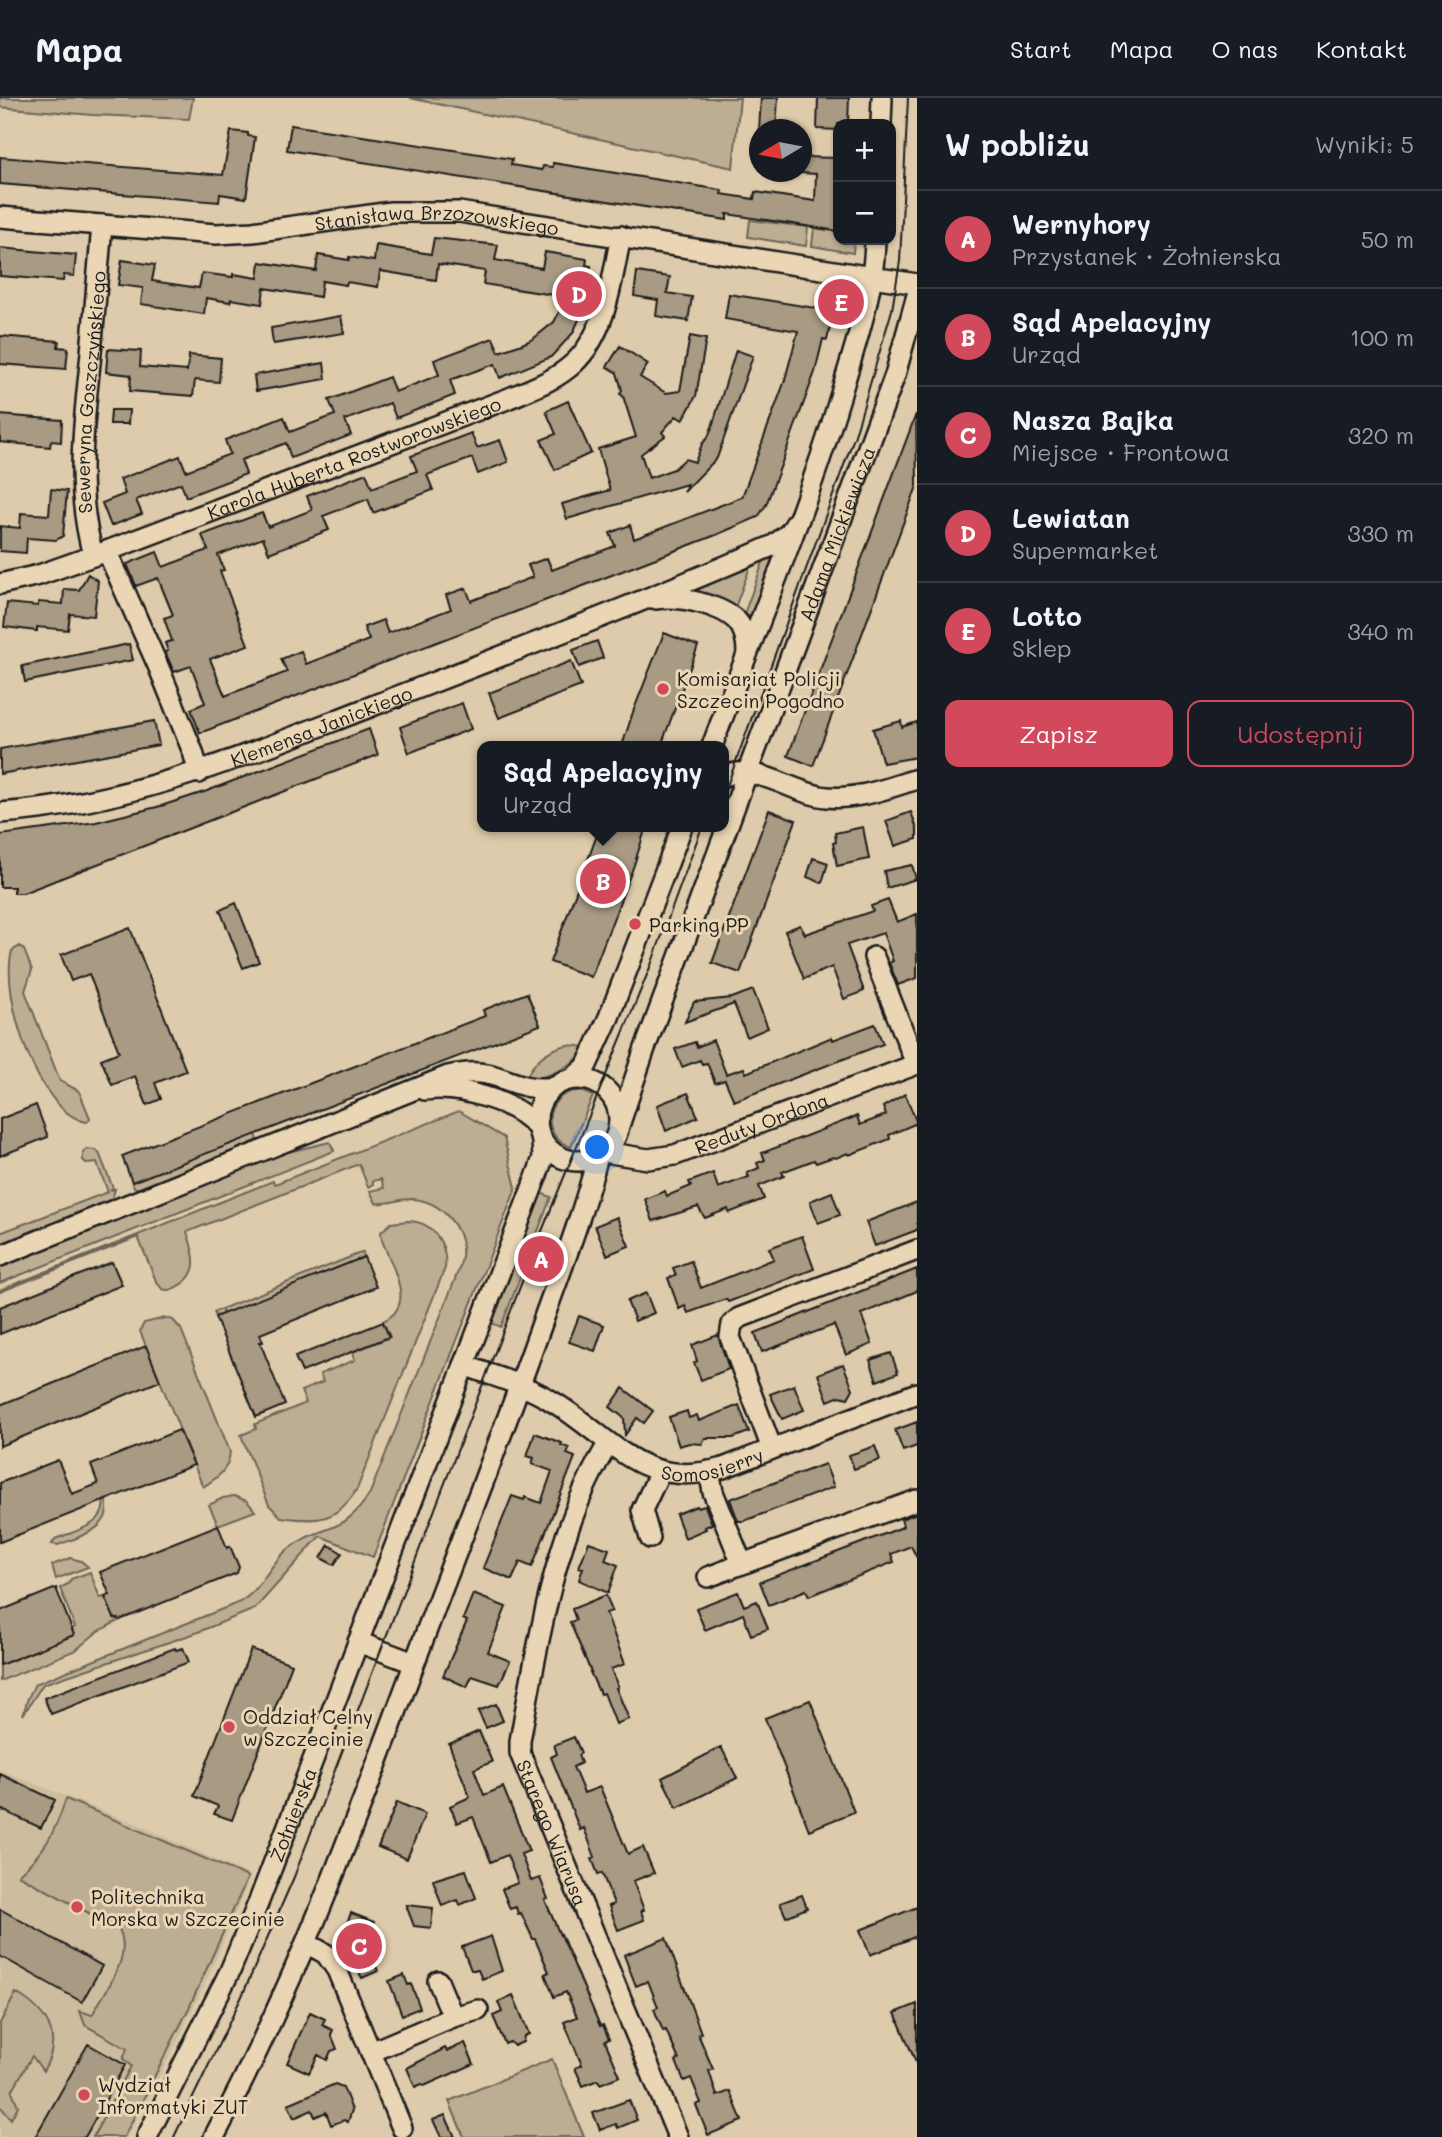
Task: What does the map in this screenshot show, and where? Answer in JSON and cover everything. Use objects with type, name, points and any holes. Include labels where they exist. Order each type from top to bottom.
[{"type":"street","points":[[881,119],[882,98]]},
{"type":"street","name":"Stanisława Brzozowskiego","points":[[0,217],[216,234],[253,232],[391,212],[483,214],[872,276]]},
{"type":"street","name":"Seweryna Goszczyńskiego","points":[[102,225],[80,483],[84,516],[159,668],[200,773]]},
{"type":"street","name":"Karola Huberta Rostworowskiego","points":[[0,584],[38,575],[100,553],[507,399],[550,380],[576,362],[594,336],[607,302],[621,236]]},
{"type":"street","name":"Adama Mickiewicza","points":[[714,741],[799,518],[837,408],[866,309],[875,245]]},
{"type":"street","points":[[872,276],[917,284]]},
{"type":"street","name":"Adama Mickiewicza","points":[[729,822],[895,375],[917,296]]},
{"type":"street","name":"Klemensa Janickiego","points":[[0,813],[110,798],[200,773],[635,604],[776,544],[790,532],[799,518]]},
{"type":"street","name":"Klemensa Janickiego","points":[[635,604],[661,598],[681,599],[727,614],[738,623],[744,634],[747,648],[745,658]]},
{"type":"street","points":[[729,775],[747,772],[804,793],[832,797],[859,796],[917,779]]},
{"type":"street","points":[[0,1256],[408,1094],[442,1078],[469,1072],[488,1074],[529,1088],[552,1087],[572,1079],[586,1067],[609,1017],[680,832]]},
{"type":"street","name":"Adama Mickiewicza","points":[[618,1129],[725,832]]},
{"type":"street","name":"Reduty Ordona","points":[[601,1154],[648,1158],[675,1155],[917,1064],[873,957]]},
{"type":"street","points":[[214,2137],[254,2059],[351,1835],[520,1387],[601,1154],[612,1143],[618,1129],[617,1108],[608,1092],[594,1082],[572,1079]]},
{"type":"street","points":[[539,1134],[539,1105],[552,1087]]},
{"type":"street","points":[[408,1094],[436,1089],[471,1093],[514,1110],[539,1134],[552,1153],[566,1160],[580,1161],[601,1154]]},
{"type":"street","name":"Żołnierska","points":[[147,2137],[230,1970],[288,1828],[542,1161],[539,1134]]},
{"type":"street","points":[[772,1449],[730,1337],[732,1324],[739,1318],[917,1250]]},
{"type":"street","points":[[464,1365],[520,1387]]},
{"type":"street","name":"Somosierry","points":[[520,1387],[552,1401],[632,1460],[660,1472],[678,1474],[709,1471],[917,1393]]},
{"type":"street","name":"Starego Wiarusa","points":[[609,1443],[598,1460],[582,1498],[553,1579],[520,1753],[678,2137]]},
{"type":"street","points":[[709,1471],[713,1492],[742,1564]]},
{"type":"street","points":[[650,1538],[642,1510],[660,1472]]},
{"type":"street","points":[[708,1577],[917,1500]]},
{"type":"street","points":[[358,1642],[414,1663]]},
{"type":"street","points":[[306,1943],[326,1954],[334,1964],[402,2128]]},
{"type":"street","points":[[438,1982],[453,2017]]},
{"type":"street","points":[[370,2052],[453,2017],[478,2010]]},
{"type":"shaded area","points":[[0,98],[193,98],[189,119],[0,107]]},
{"type":"shaded area","points":[[410,98],[740,98],[733,168]]},
{"type":"shaded area","points":[[750,220],[808,227],[806,246],[748,237]]},
{"type":"shaded area","points":[[814,228],[833,231],[833,245],[854,245],[853,253],[812,246]]},
{"type":"shaded area","points":[[765,557],[774,559],[753,616],[744,614]]},
{"type":"shaded area","points":[[752,562],[734,610],[690,591],[691,585]]},
{"type":"shaded area","points":[[20,946],[32,970],[25,991],[60,1081],[79,1091],[90,1118],[87,1122],[69,1114],[52,1098],[26,1050],[17,1022],[10,970],[12,951]]},
{"type":"shaded area","points":[[568,1045],[587,1047],[576,1060],[560,1070],[525,1080],[542,1056]]},
{"type":"shaded area","points":[[574,1091],[593,1096],[571,1147],[554,1135],[550,1118],[556,1101]]},
{"type":"shaded area","points":[[459,1111],[504,1138],[516,1188],[373,1557],[320,1536],[255,1609],[193,1634],[43,1684],[23,1715],[35,1684],[240,1602],[255,1590],[287,1550],[310,1536],[340,1524],[360,1507],[370,1493],[454,1282],[462,1246],[455,1226],[433,1205],[413,1199],[376,1203],[370,1191],[384,1188],[381,1179],[373,1181],[368,1187],[359,1164],[187,1232],[194,1255],[193,1269],[186,1281],[172,1289],[162,1289],[156,1281],[138,1237],[0,1290],[273,1181],[275,1184]]},
{"type":"shaded area","points":[[256,1134],[258,1141],[138,1189],[134,1187],[132,1182]]},
{"type":"shaded area","points":[[330,1142],[334,1151],[0,1283],[0,1265],[276,1155]]},
{"type":"shaded area","points":[[86,1149],[99,1153],[113,1188],[110,1190],[115,1189],[112,1199],[0,1244],[0,1233],[108,1192],[97,1163],[87,1164],[83,1160]]},
{"type":"shaded area","points":[[538,1192],[551,1197],[501,1327],[489,1322]]},
{"type":"shaded area","points":[[408,1221],[425,1225],[437,1236],[444,1251],[445,1268],[357,1489],[334,1514],[316,1519],[281,1517],[269,1505],[241,1435],[256,1429],[255,1424],[306,1403],[301,1391],[323,1382],[320,1374],[355,1360],[353,1352],[390,1337],[383,1321],[393,1314],[399,1305],[400,1295],[396,1273],[381,1232],[391,1223]]},
{"type":"shaded area","points":[[363,1252],[364,1257],[224,1314],[222,1311],[222,1314],[216,1317],[214,1312]]},
{"type":"shaded area","points":[[165,1318],[173,1320],[181,1329],[230,1452],[225,1469],[203,1487],[140,1331],[144,1323]]},
{"type":"shaded area","points":[[234,1496],[247,1501],[255,1511],[218,1525],[209,1505]]},
{"type":"shaded area","points":[[103,1501],[106,1501],[107,1511],[100,1525],[75,1539],[58,1545],[52,1544],[55,1539],[94,1522],[103,1509]]},
{"type":"shaded area","points":[[70,1558],[81,1561],[88,1567],[56,1579],[52,1565]]},
{"type":"shaded area","points":[[90,1572],[100,1598],[105,1597],[114,1617],[120,1620],[97,1632],[76,1650],[0,1681],[0,1665],[74,1635],[72,1629],[75,1627],[60,1588],[71,1579]]},
{"type":"shaded area","points":[[0,1770],[127,1819],[251,1876],[174,2049],[127,2137],[0,2137]]},
{"type":"shaded area","points":[[66,1799],[248,1877],[189,2008],[124,2137],[93,2137],[131,2066],[123,2059],[127,2049],[85,2025],[80,2011],[92,2015],[116,1973],[123,1951],[119,1929],[18,1875],[48,1841]]},
{"type":"shaded area","points":[[16,1993],[44,2017],[52,2036],[52,2047],[43,2071],[32,2056],[12,2091],[18,2106],[11,2119],[0,2106],[0,2023]]},
{"type":"shaded area","points":[[552,2059],[584,2137],[464,2137],[449,2101]]},
{"type":"building","points":[[761,98],[778,98],[777,119],[760,119]]},
{"type":"building","points":[[818,98],[849,98],[848,119],[833,119],[833,130],[817,129]]},
{"type":"building","points":[[291,125],[512,159],[511,165],[542,170],[543,166],[553,167],[553,163],[722,190],[721,194],[754,199],[755,192],[815,201],[816,174],[812,174],[812,157],[833,158],[833,230],[727,214],[727,220],[287,150]]},
{"type":"building","points":[[231,131],[248,133],[248,136],[255,137],[246,198],[220,194],[219,202],[0,184],[0,157],[223,175]]},
{"type":"building","points":[[434,238],[498,245],[495,260],[542,268],[545,252],[587,259],[586,265],[591,266],[585,306],[573,333],[551,357],[500,378],[495,364],[450,380],[455,395],[396,418],[390,403],[345,420],[351,435],[291,458],[286,443],[241,460],[246,474],[186,497],[181,483],[136,500],[142,514],[111,526],[102,503],[125,494],[120,479],[180,456],[186,471],[230,454],[225,440],[284,417],[290,432],[335,415],[329,400],[389,377],[395,392],[439,375],[434,360],[493,338],[499,352],[522,344],[533,339],[554,322],[567,297],[483,284],[485,271],[438,264],[436,280],[380,271],[378,287],[322,281],[320,297],[264,288],[262,304],[206,298],[204,314],[141,304],[143,288],[118,285],[122,260],[155,265],[152,281],[199,288],[202,273],[258,278],[260,262],[316,271],[318,255],[374,261],[376,245],[431,254]]},
{"type":"building","points":[[0,248],[76,255],[74,276],[64,275],[63,281],[0,276]]},
{"type":"building","points":[[637,272],[670,277],[667,293],[692,297],[688,321],[656,316],[658,300],[634,296]]},
{"type":"building","points":[[729,294],[834,311],[827,340],[823,339],[815,372],[781,465],[766,505],[758,517],[200,733],[191,709],[205,703],[191,666],[174,672],[165,652],[168,651],[165,643],[172,641],[164,618],[173,615],[158,578],[136,586],[127,564],[157,552],[163,567],[208,550],[202,535],[262,513],[268,527],[312,510],[307,496],[366,473],[372,488],[417,471],[411,456],[471,433],[477,448],[500,440],[508,462],[478,474],[472,458],[427,475],[433,490],[373,513],[368,499],[323,516],[329,530],[269,553],[263,538],[218,555],[224,570],[220,571],[248,645],[210,659],[225,696],[287,672],[281,659],[301,651],[306,664],[369,640],[364,627],[383,620],[388,633],[451,609],[446,595],[466,588],[471,601],[533,577],[528,565],[547,558],[552,570],[615,546],[610,533],[630,525],[634,539],[742,497],[784,383],[798,331],[725,319]]},
{"type":"building","points":[[341,316],[344,333],[273,344],[271,328]]},
{"type":"building","points":[[0,336],[59,341],[58,347],[68,348],[66,369],[0,364]]},
{"type":"building","points":[[690,336],[706,339],[696,396],[683,420],[676,416],[662,432],[665,436],[641,454],[649,478],[674,469],[685,459],[695,462],[712,427],[736,350],[753,356],[717,458],[684,492],[687,484],[567,519],[562,504],[610,490],[598,449],[636,437],[623,396],[620,394],[622,390],[617,373],[607,367],[620,346],[648,364],[640,377],[666,393],[680,391]]},
{"type":"building","points":[[108,349],[141,351],[140,367],[187,371],[189,355],[221,358],[219,382],[195,380],[193,396],[130,391],[131,375],[106,372]]},
{"type":"building","points":[[324,363],[326,379],[256,391],[254,375]]},
{"type":"building","points":[[568,401],[591,453],[555,470],[541,440],[556,434],[546,411]]},
{"type":"building","points":[[111,410],[129,410],[128,424],[110,424]]},
{"type":"building","points":[[916,414],[917,486],[813,766],[788,756]]},
{"type":"building","points":[[0,415],[62,420],[61,442],[51,441],[50,447],[0,442]]},
{"type":"building","points":[[51,489],[67,491],[63,536],[56,540],[27,538],[26,553],[0,551],[0,526],[20,528],[21,513],[49,515]]},
{"type":"building","points":[[88,574],[98,581],[94,616],[70,614],[68,630],[37,627],[37,631],[4,627],[7,603],[38,606],[38,602],[63,604],[64,589],[79,590]]},
{"type":"building","name":"Komisariat Policji Szczecin Pogodno","points":[[664,633],[698,646],[663,741],[624,741]]},
{"type":"building","points":[[597,641],[603,658],[579,667],[573,650]]},
{"type":"building","points":[[129,644],[133,660],[25,682],[22,666]]},
{"type":"building","points":[[571,661],[581,686],[499,718],[489,693]]},
{"type":"building","points":[[462,703],[471,729],[409,753],[400,727]]},
{"type":"building","points":[[154,721],[159,745],[0,774],[0,749]]},
{"type":"building","points":[[901,721],[902,727],[917,722],[917,757],[883,763],[873,729]]},
{"type":"building","points":[[369,729],[378,755],[23,893],[14,893],[14,887],[0,887],[0,835],[96,822],[161,806]]},
{"type":"building","points":[[769,810],[796,820],[740,973],[712,963]]},
{"type":"building","points":[[911,812],[917,829],[917,839],[895,846],[886,821]]},
{"type":"building","points":[[863,827],[869,859],[837,866],[833,843],[836,842],[835,833]]},
{"type":"building","points":[[598,832],[644,832],[591,977],[550,962]]},
{"type":"building","points":[[813,858],[828,863],[822,883],[807,877]]},
{"type":"building","points":[[912,865],[916,879],[887,888],[884,871]]},
{"type":"building","points":[[888,900],[897,922],[917,914],[917,978],[898,985],[889,963],[893,961],[883,933],[847,945],[864,991],[844,999],[832,967],[804,979],[785,931],[800,925],[805,934],[873,911],[871,906]]},
{"type":"building","points":[[236,903],[259,962],[243,968],[220,910]]},
{"type":"building","points":[[130,928],[186,1071],[155,1083],[161,1099],[147,1105],[135,1076],[112,1085],[101,1059],[119,1052],[89,974],[71,981],[61,955]]},
{"type":"building","points":[[753,990],[768,1028],[747,1037],[734,1004],[685,1022],[694,1002],[732,998]]},
{"type":"building","points":[[527,993],[540,1025],[132,1182],[122,1156],[485,1016],[483,1010]]},
{"type":"building","points":[[875,1024],[883,1044],[734,1101],[725,1080],[715,1083],[707,1063],[702,1064],[700,1060],[682,1067],[675,1049],[695,1042],[697,1047],[713,1040],[726,1074],[744,1068],[746,1073],[832,1037],[833,1040]]},
{"type":"building","points":[[688,1093],[698,1117],[666,1131],[657,1105]]},
{"type":"building","points":[[905,1094],[917,1123],[889,1135],[890,1139],[849,1155],[848,1153],[816,1163],[814,1160],[782,1172],[784,1176],[759,1186],[764,1199],[729,1213],[728,1209],[705,1218],[698,1207],[653,1221],[645,1199],[665,1191],[667,1196],[691,1186],[689,1182],[713,1173],[718,1188],[749,1177],[747,1173],[759,1168],[757,1163],[765,1160],[762,1153],[857,1116],[860,1125],[886,1115],[883,1107]]},
{"type":"building","points":[[36,1105],[48,1137],[0,1156],[0,1119]]},
{"type":"building","points":[[832,1192],[840,1215],[818,1223],[810,1201]]},
{"type":"building","points":[[917,1202],[917,1230],[875,1246],[866,1222]]},
{"type":"building","points":[[617,1217],[629,1246],[607,1255],[595,1226]]},
{"type":"building","points":[[802,1236],[814,1269],[728,1302],[726,1299],[688,1313],[685,1306],[679,1309],[668,1278],[676,1275],[673,1268],[691,1261],[701,1288],[774,1259],[769,1248]]},
{"type":"building","points":[[364,1257],[376,1287],[260,1334],[263,1342],[260,1342],[285,1405],[256,1417],[215,1317]]},
{"type":"building","points":[[112,1262],[122,1285],[0,1334],[0,1307]]},
{"type":"building","points":[[917,1269],[917,1291],[861,1314],[872,1344],[846,1355],[834,1325],[762,1352],[755,1333]]},
{"type":"building","points":[[646,1293],[654,1313],[635,1321],[627,1301]]},
{"type":"building","points":[[579,1316],[604,1325],[595,1351],[569,1342]]},
{"type":"building","points":[[383,1322],[389,1337],[302,1372],[295,1357]]},
{"type":"building","points":[[718,1335],[729,1369],[701,1380],[694,1363],[697,1361],[692,1345]]},
{"type":"building","points":[[146,1346],[160,1381],[0,1446],[0,1405]]},
{"type":"building","points":[[891,1353],[898,1373],[877,1381],[870,1360]]},
{"type":"building","points":[[843,1364],[853,1389],[848,1398],[840,1396],[828,1401],[818,1374]]},
{"type":"building","points":[[794,1385],[804,1410],[782,1419],[770,1394]]},
{"type":"building","points":[[623,1388],[653,1411],[644,1423],[637,1418],[625,1435],[624,1418],[610,1407]]},
{"type":"building","points":[[739,1405],[749,1432],[733,1438],[705,1438],[702,1444],[689,1443],[679,1446],[669,1417],[687,1411],[689,1418],[697,1415],[699,1421]]},
{"type":"building","points":[[917,1422],[917,1446],[903,1451],[895,1430]]},
{"type":"building","points":[[179,1430],[194,1465],[0,1542],[0,1483],[58,1460],[72,1494],[98,1484],[91,1465]]},
{"type":"building","points":[[535,1433],[562,1443],[561,1445],[569,1448],[567,1454],[575,1457],[532,1567],[520,1562],[512,1580],[483,1568],[512,1496],[541,1503],[552,1471],[532,1464],[534,1458],[527,1456]]},
{"type":"building","points":[[875,1446],[880,1460],[854,1469],[849,1455]]},
{"type":"building","points":[[825,1464],[834,1487],[738,1521],[730,1499]]},
{"type":"building","points":[[697,1506],[705,1506],[712,1524],[685,1538],[676,1514]]},
{"type":"building","points":[[917,1513],[917,1558],[911,1546],[891,1554],[894,1562],[809,1596],[806,1590],[769,1605],[760,1582],[900,1528],[903,1526],[901,1519]]},
{"type":"building","points":[[218,1525],[227,1548],[230,1546],[239,1567],[237,1573],[120,1620],[114,1618],[105,1597],[110,1595],[100,1572]]},
{"type":"building","points":[[589,1542],[609,1549],[605,1560],[618,1565],[608,1593],[579,1580],[583,1568],[579,1567]]},
{"type":"building","points":[[329,1545],[342,1553],[334,1565],[321,1558]]},
{"type":"building","points":[[56,1588],[74,1635],[0,1665],[0,1611]]},
{"type":"building","points":[[738,1592],[744,1606],[757,1601],[768,1629],[751,1635],[743,1614],[705,1630],[696,1608]]},
{"type":"building","points":[[473,1594],[506,1607],[488,1652],[510,1661],[499,1685],[472,1676],[467,1687],[443,1676],[467,1621],[463,1619]]},
{"type":"building","points":[[606,1595],[612,1611],[606,1613],[625,1664],[611,1669],[629,1719],[616,1724],[604,1693],[600,1694],[590,1672],[570,1622],[576,1620],[572,1609]]},
{"type":"building","points":[[175,1648],[183,1648],[189,1662],[51,1714],[44,1698]]},
{"type":"building","points":[[251,1649],[292,1664],[232,1820],[214,1814],[218,1806],[194,1796]]},
{"type":"building","points":[[810,1700],[854,1812],[809,1830],[765,1718]]},
{"type":"building","points":[[496,1704],[503,1721],[486,1728],[478,1711]]},
{"type":"building","points":[[479,1731],[492,1762],[474,1769],[484,1795],[503,1787],[529,1851],[521,1854],[531,1881],[540,1878],[548,1899],[545,1900],[560,1935],[600,2026],[603,2025],[609,2039],[605,2041],[620,2076],[600,2084],[598,2080],[583,2086],[575,2068],[582,2065],[564,2022],[577,2017],[566,1992],[554,1997],[545,1974],[549,1972],[535,1939],[516,1907],[510,1909],[502,1889],[518,1883],[507,1855],[491,1862],[473,1817],[457,1823],[450,1806],[470,1797],[449,1744]]},
{"type":"building","points":[[574,1737],[581,1753],[578,1755],[581,1763],[573,1767],[584,1793],[600,1787],[628,1854],[643,1847],[654,1873],[633,1881],[644,1910],[641,1911],[644,1920],[618,1930],[609,1906],[614,1904],[602,1873],[598,1874],[584,1828],[580,1830],[551,1757],[557,1754],[554,1745]]},
{"type":"building","points":[[721,1747],[737,1778],[677,1808],[662,1778]]},
{"type":"building","points":[[0,1774],[55,1800],[41,1828],[0,1809]]},
{"type":"building","points":[[397,1802],[425,1814],[407,1859],[378,1847]]},
{"type":"building","points":[[466,1870],[476,1898],[460,1905],[458,1900],[442,1906],[433,1880]]},
{"type":"building","points":[[802,1895],[807,1908],[786,1917],[780,1903]]},
{"type":"building","points":[[406,1905],[433,1908],[431,1928],[414,1926]]},
{"type":"building","points":[[917,1907],[917,1936],[870,1955],[860,1930]]},
{"type":"building","points":[[0,1909],[102,1966],[82,2002],[0,1956]]},
{"type":"building","points":[[351,1913],[374,1922],[368,1937],[376,1955],[372,1957],[378,1971],[362,1978],[345,1946],[345,1928]]},
{"type":"building","points":[[491,1936],[502,1971],[482,1979],[478,1970],[471,1970],[462,1947]]},
{"type":"building","points":[[666,1938],[701,2033],[698,2034],[713,2069],[709,2071],[717,2096],[730,2091],[742,2121],[708,2135],[696,2105],[701,2103],[691,2078],[684,2081],[676,2061],[679,2060],[654,2009],[658,2007],[648,1981],[636,1986],[624,1955]]},
{"type":"building","points":[[404,1975],[408,1985],[411,1984],[420,2008],[402,2015],[389,1981]]},
{"type":"building","points":[[513,1995],[529,2034],[524,2036],[523,2042],[514,2046],[510,2042],[505,2044],[493,2016],[502,2012],[498,2002]]},
{"type":"building","points":[[917,2004],[917,2065],[895,2013]]},
{"type":"building","points":[[310,2012],[325,2019],[322,2025],[333,2030],[331,2034],[337,2049],[331,2051],[327,2060],[318,2055],[309,2073],[287,2063]]},
{"type":"building","points":[[465,2043],[474,2064],[424,2086],[422,2084],[415,2087],[407,2068],[445,2048],[447,2051]]},
{"type":"building","name":"Wydział Informatyki ZUT","points":[[88,2044],[125,2065],[85,2137],[35,2137]]},
{"type":"building","points":[[335,2084],[343,2087],[352,2110],[348,2122],[344,2120],[331,2125],[326,2112],[315,2117],[312,2110],[294,2118],[288,2104]]},
{"type":"building","points":[[629,2100],[637,2120],[618,2128],[616,2124],[600,2130],[593,2113]]},
{"type":"building","points":[[445,2115],[455,2137],[441,2137],[433,2120]]},
{"type":"tram line","points":[[729,780],[855,435],[892,310],[900,261],[908,98]]},
{"type":"tram line","points":[[174,2137],[242,1996],[294,1877],[533,1253],[651,965],[700,832]]},
{"type":"place","name":"Lewiatan","points":[[579,294]]},
{"type":"place","name":"Lotto","points":[[841,302]]},
{"type":"place","name":"Komisariat Policji Szczecin Pogodno","points":[[663,689]]},
{"type":"place","name":"Sąd Apelacyjny","points":[[603,881]]},
{"type":"place","name":"Parking PP","points":[[635,924]]},
{"type":"place","name":"Wernyhory","points":[[541,1259]]},
{"type":"place","name":"Oddział Celny w Szczecinie","points":[[229,1727]]},
{"type":"place","name":"Politechnika Morska w Szczecinie","points":[[77,1907]]},
{"type":"place","name":"Nasza Bajka","points":[[359,1946]]},
{"type":"place","name":"Wydział Informatyki ZUT","points":[[84,2095]]}]
